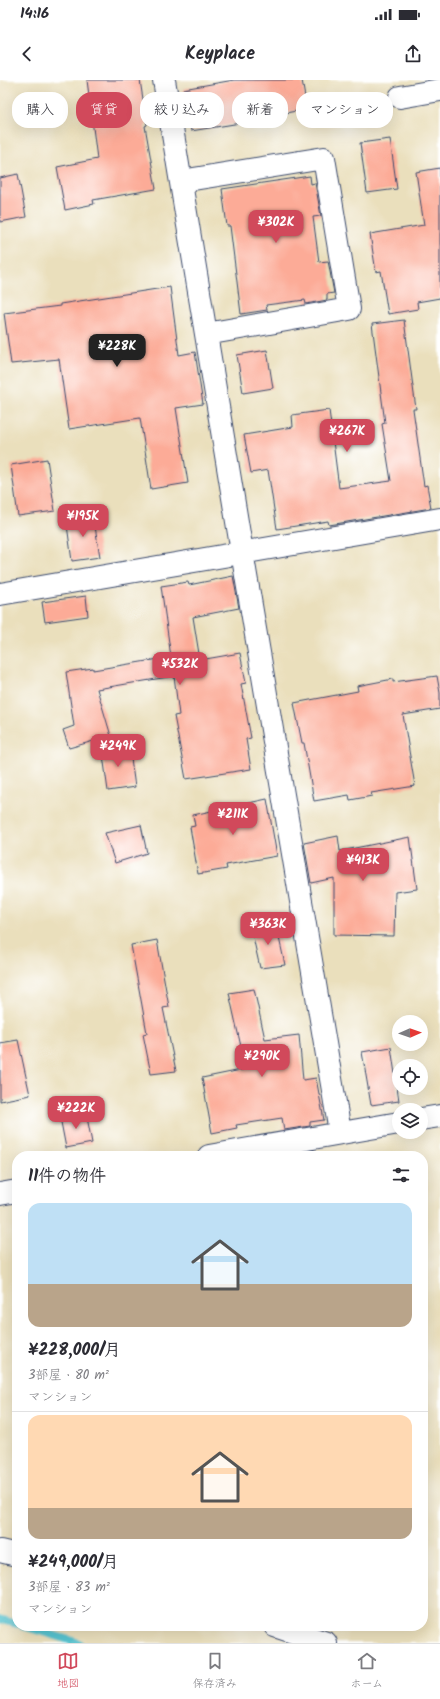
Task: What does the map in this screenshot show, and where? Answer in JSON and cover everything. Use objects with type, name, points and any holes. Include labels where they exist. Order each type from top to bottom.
[{"type":"street","points":[[164,80],[340,1132]]},
{"type":"street","points":[[400,97],[440,90]]},
{"type":"street","points":[[181,181],[324,158],[348,309],[206,334]]},
{"type":"street","points":[[0,594],[440,519]]},
{"type":"street","points":[[428,1118],[440,1116]]},
{"type":"street","points":[[236,1151],[392,1124]]},
{"type":"street","points":[[0,1194],[12,1192]]},
{"type":"street","points":[[0,1551],[12,1554]]},
{"type":"street","points":[[290,1631],[326,1643]]},
{"type":"building","points":[[87,80],[140,80],[142,92],[140,92],[140,128],[145,128],[156,189],[93,200],[94,204],[65,210],[57,167],[97,159],[93,128],[132,128],[132,92],[89,92]]},
{"type":"building","points":[[234,80],[302,80],[304,92],[296,92],[296,111],[288,113],[288,92],[232,92],[232,124],[224,126],[224,92],[184,92],[183,89]]},
{"type":"building","points":[[190,128],[210,128],[191,131]]},
{"type":"building","points":[[390,139],[397,189],[367,193],[360,143]]},
{"type":"building","points":[[440,168],[440,298],[417,302],[418,309],[388,314],[381,271],[376,272],[370,234],[424,225],[416,172]]},
{"type":"building","points":[[18,174],[26,217],[0,222],[0,178]]},
{"type":"building","points":[[310,176],[311,184],[315,183],[321,216],[313,217],[319,262],[328,261],[334,293],[327,294],[327,300],[306,304],[305,300],[266,305],[267,310],[241,314],[230,226],[227,226],[222,189]]},
{"type":"building","points":[[170,287],[179,355],[195,352],[203,404],[176,408],[188,483],[151,489],[140,418],[69,429],[59,359],[11,364],[4,313],[60,306],[60,304]]},
{"type":"building","points":[[404,320],[416,409],[413,409],[424,486],[427,485],[431,508],[329,525],[328,521],[277,529],[268,470],[251,473],[244,435],[293,427],[292,415],[329,410],[339,488],[391,481],[382,424],[385,423],[372,324]]},
{"type":"building","points":[[267,350],[273,388],[243,393],[237,355]]},
{"type":"building","points":[[47,459],[55,511],[18,516],[11,465]]},
{"type":"building","points":[[93,514],[100,557],[72,561],[66,518]]},
{"type":"building","points":[[233,576],[239,608],[193,617],[200,660],[240,653],[246,683],[241,684],[251,738],[246,739],[251,769],[186,779],[174,716],[179,715],[174,676],[97,689],[111,736],[69,748],[63,730],[74,726],[66,672],[93,668],[93,670],[171,657],[161,586],[188,582],[189,585]]},
{"type":"building","points":[[86,596],[88,616],[45,622],[42,602]]},
{"type":"building","points":[[437,676],[440,693],[440,709],[403,715],[415,786],[371,793],[372,796],[350,800],[349,795],[314,801],[304,743],[302,743],[294,703],[358,691],[357,686],[393,679],[393,682]]},
{"type":"building","points":[[129,744],[135,787],[108,791],[102,748]]},
{"type":"building","points":[[267,799],[277,856],[226,865],[227,869],[198,874],[190,827],[195,826],[193,815]]},
{"type":"building","points":[[141,825],[147,853],[115,863],[105,833]]},
{"type":"building","points":[[338,836],[340,851],[410,837],[417,889],[395,892],[394,936],[334,935],[334,878],[311,883],[304,843]]},
{"type":"building","points":[[276,924],[285,965],[260,968],[251,928]]},
{"type":"building","points":[[157,940],[169,1007],[163,1008],[176,1071],[151,1074],[143,1034],[147,1033],[131,945]]},
{"type":"building","points":[[254,989],[265,1039],[299,1035],[303,1080],[316,1078],[324,1120],[310,1122],[310,1126],[284,1130],[282,1118],[236,1125],[237,1128],[212,1133],[202,1078],[246,1069],[229,993]]},
{"type":"building","points":[[18,1040],[30,1095],[0,1101],[0,1043]]},
{"type":"building","points":[[391,1047],[393,1059],[392,1095],[398,1095],[399,1101],[371,1105],[362,1052]]},
{"type":"building","points":[[86,1112],[92,1143],[66,1148],[60,1117]]},
{"type":"waterway","points":[[0,1619],[12,1623]]},
{"type":"waterway","points":[[39,1631],[79,1643]]}]
